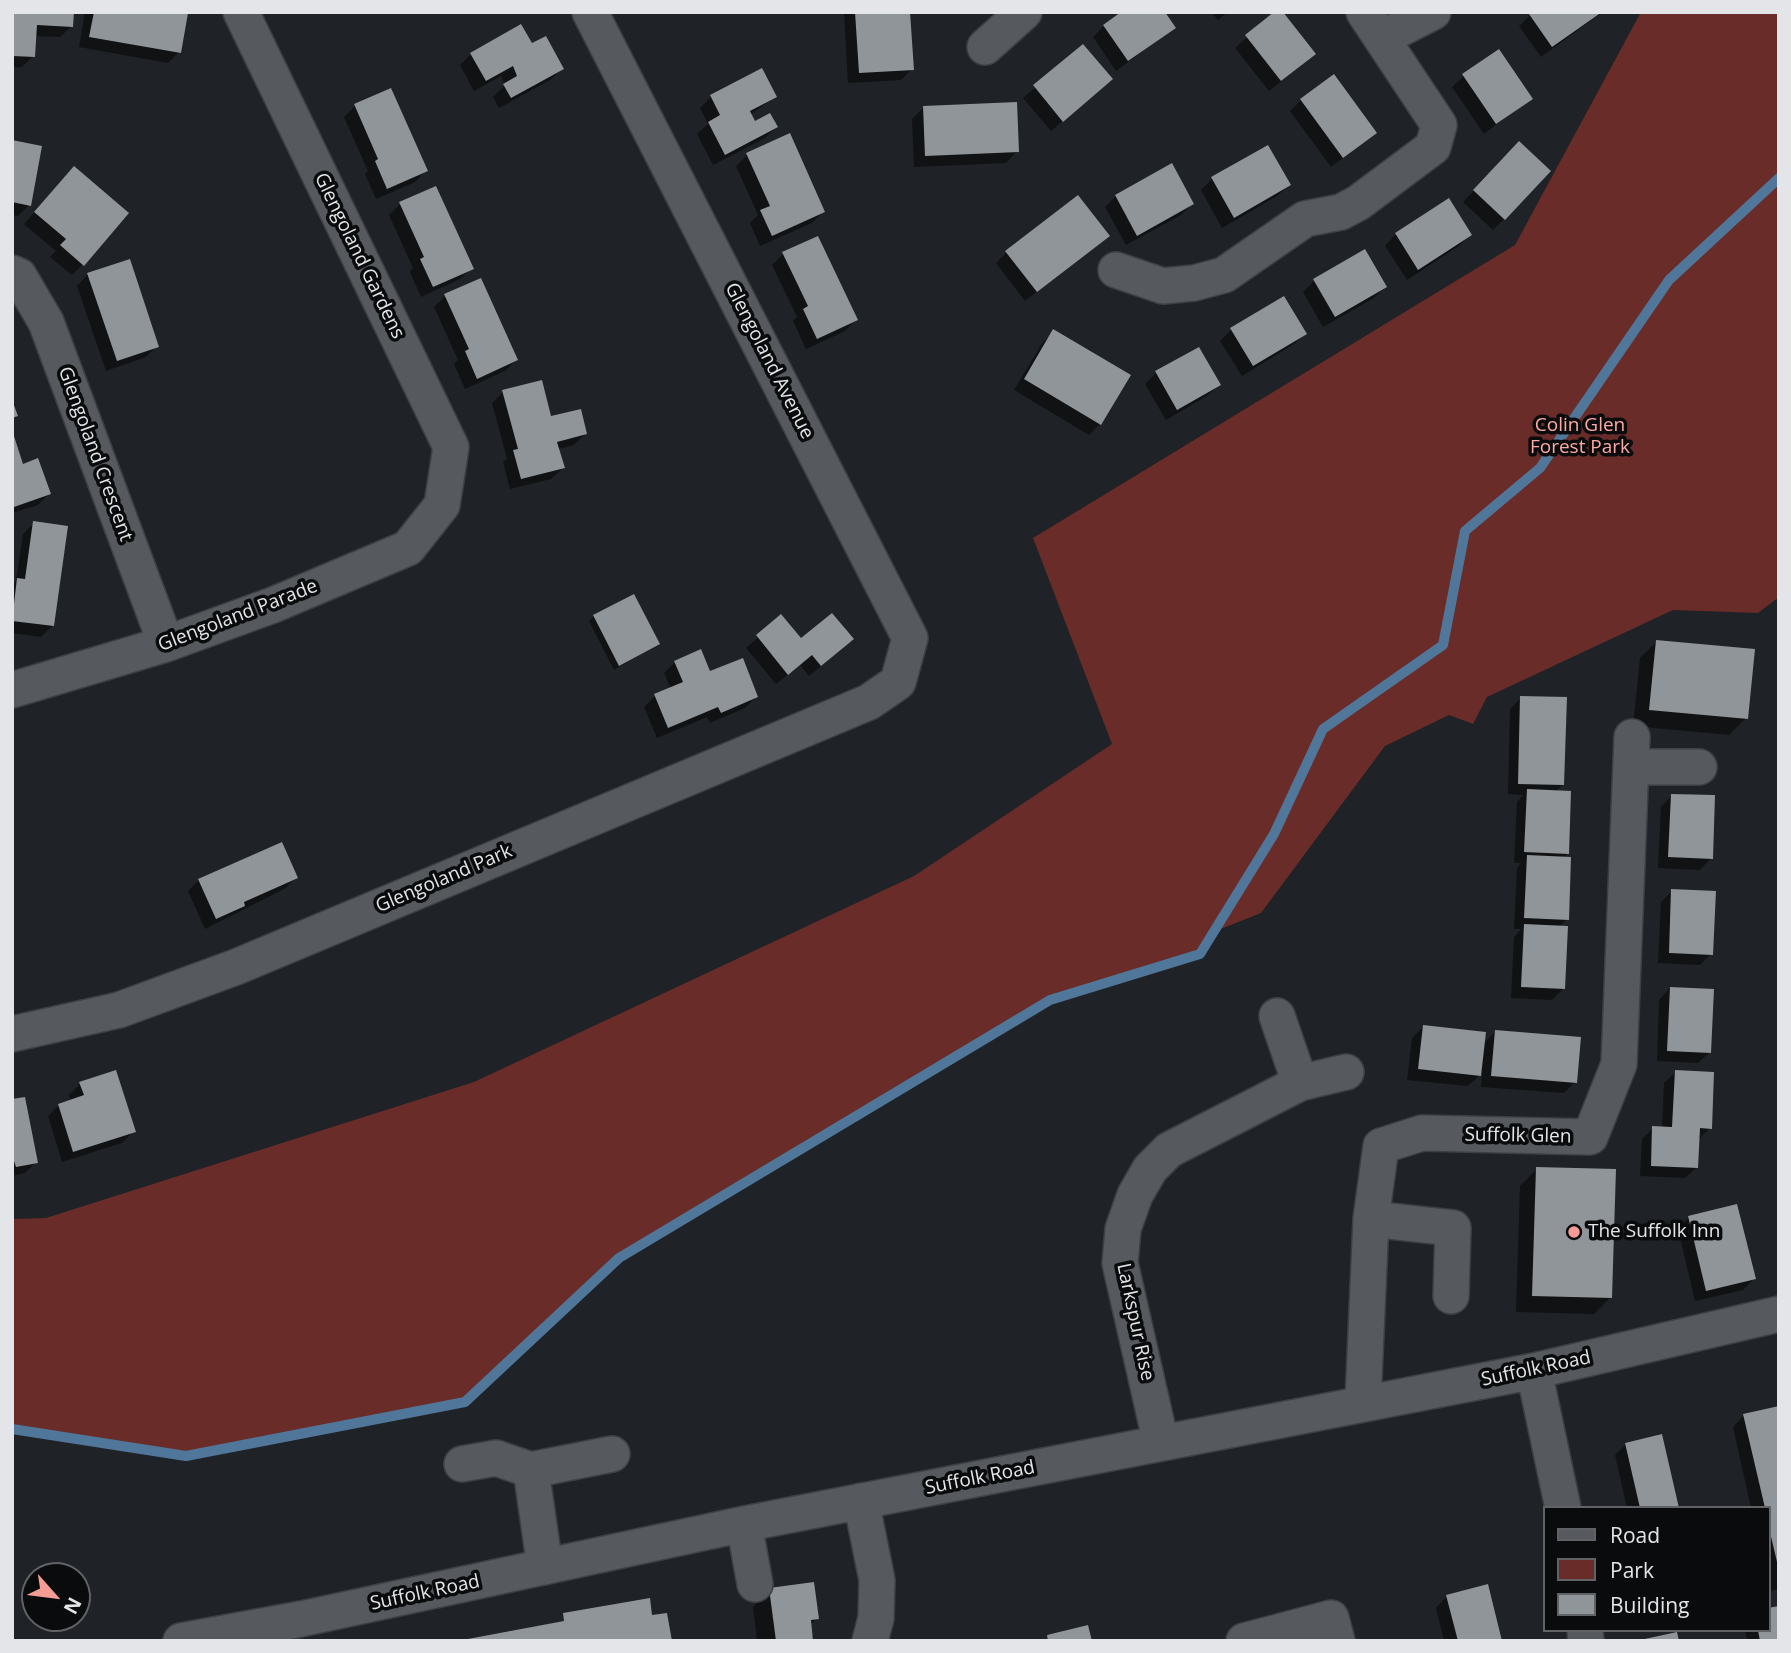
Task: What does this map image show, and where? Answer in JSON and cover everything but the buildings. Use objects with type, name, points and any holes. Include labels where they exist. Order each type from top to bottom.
[{"type":"street","name":"Glengoland Gardens","points":[[241,12],[451,447],[442,505]]},
{"type":"street","name":"Glengoland Avenue","points":[[590,12],[911,638],[898,682],[869,702]]},
{"type":"street","points":[[1116,270],[1163,286],[1194,283],[1224,275],[1305,219],[1341,212],[1358,203],[1433,147],[1439,125],[1374,25],[1433,12]]},
{"type":"street","points":[[985,47],[1013,15]]},
{"type":"street","name":"Glengoland Crescent","points":[[12,273],[19,276],[46,323],[166,644]]},
{"type":"street","name":"Glengoland Parade","points":[[12,690],[166,644],[274,605],[408,548],[442,505]]},
{"type":"street","name":"Glengoland Park","points":[[12,1034],[119,1010],[236,967],[869,702]]},
{"type":"street","name":"Suffolk Glen","points":[[1363,1401],[1371,1219],[1381,1146],[1422,1133],[1590,1138],[1619,1064],[1632,752],[1699,767]]},
{"type":"street","points":[[1277,1016],[1300,1083]]},
{"type":"street","name":"Larkspur Rise","points":[[1161,1443],[1120,1263],[1124,1229],[1135,1195],[1150,1169],[1169,1150],[1300,1083],[1346,1072]]},
{"type":"street","points":[[1371,1219],[1453,1228],[1451,1296]]},
{"type":"street","name":"Suffolk Road","points":[[181,1641],[303,1630],[545,1567],[744,1524],[1363,1401],[1534,1371],[1779,1314]]},
{"type":"street","points":[[1534,1371],[1563,1506]]},
{"type":"street","points":[[462,1464],[496,1458],[531,1469],[612,1454]]},
{"type":"street","points":[[531,1469],[545,1567]]},
{"type":"street","points":[[861,1501],[877,1580],[876,1618],[870,1641]]},
{"type":"street","points":[[744,1524],[755,1584]]},
{"type":"street","points":[[1244,1641],[1331,1618],[1337,1641]]},
{"type":"green space","name":"Colin Glen Forest Park","points":[[1641,12],[1779,12],[1779,597],[1758,613],[1673,610],[1487,697],[1473,724],[1449,715],[1385,746],[1261,913],[1213,932],[1200,954],[1050,1000],[604,1267],[465,1402],[186,1456],[12,1429],[12,1219],[46,1218],[474,1082],[914,876],[1112,744],[1033,538],[1515,245]]},
{"type":"waterway","points":[[12,1429],[186,1456],[465,1402],[619,1258],[1050,1000],[1200,954],[1274,834],[1323,729],[1443,645],[1465,531],[1540,468],[1669,280],[1779,178]]},
{"type":"place","name":"The Suffolk Inn","points":[[1574,1232]]}]
